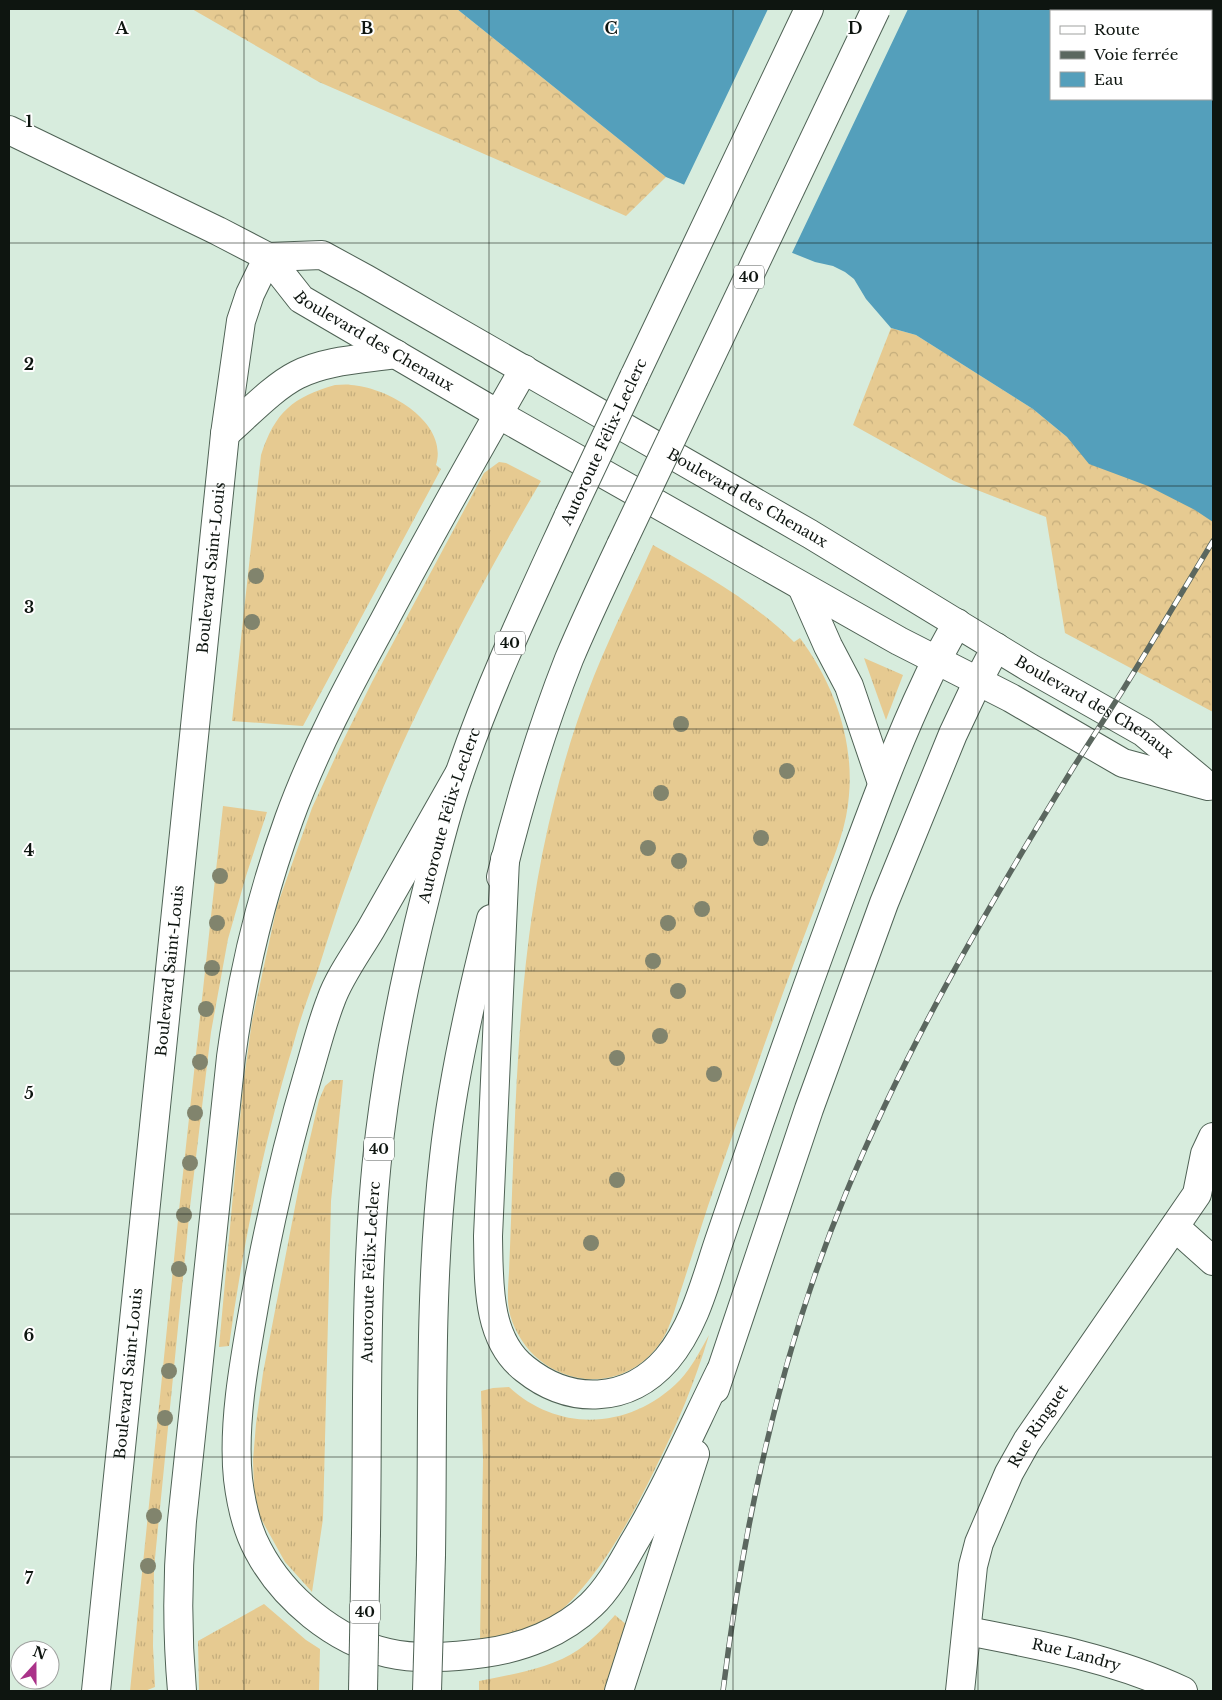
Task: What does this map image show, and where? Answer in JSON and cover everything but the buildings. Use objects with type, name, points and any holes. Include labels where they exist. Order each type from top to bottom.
[{"type":"main road","name":"Autoroute Félix-Leclerc","points":[[364,1691],[373,1210],[380,1132],[396,1030],[414,943],[437,850],[459,774],[508,648],[809,9]]},
{"type":"main road","name":"40","points":[[427,1691],[436,1266],[444,1157],[451,1106],[466,1028],[505,858],[534,757],[556,694],[583,629],[621,545],[876,9]]},
{"type":"main road","name":"Boulevard des Chenaux","points":[[9,130],[268,257],[302,300],[498,414],[936,661],[1011,698],[1123,763],[1211,787]]},
{"type":"main road","name":"Boulevard des Chenaux","points":[[268,257],[322,255],[407,302],[810,534],[996,647],[1143,732],[1211,787]]},
{"type":"main road","name":"Boulevard Saint-Louis","points":[[96,1691],[225,434],[241,321],[250,294],[268,257]]},
{"type":"main road","points":[[225,434],[276,390],[299,374],[325,365],[396,354]]},
{"type":"main road","points":[[182,1691],[178,1578],[182,1521],[232,1049],[241,990],[254,933],[279,847],[325,736],[410,572],[524,369]]},
{"type":"main road","points":[[802,587],[828,646],[849,686],[882,783]]},
{"type":"main road","points":[[505,858],[488,1236],[489,1275],[494,1315],[498,1331],[511,1356],[532,1375],[546,1383],[576,1394],[606,1394],[634,1385],[652,1374],[668,1358],[686,1331],[704,1286],[812,972],[882,783],[926,682],[957,623]]},
{"type":"main road","points":[[620,1691],[720,1372],[809,1109],[866,949],[929,790],[978,681],[996,647]]},
{"type":"main road","points":[[459,774],[332,997],[294,1121],[276,1195],[259,1279],[245,1360],[239,1415],[238,1481],[252,1539],[276,1579],[298,1602],[333,1629],[371,1648],[405,1656],[458,1656],[493,1652],[530,1642],[553,1632],[580,1615],[594,1603],[611,1580],[648,1519],[720,1372]]},
{"type":"main road","name":"Rue Ringuet","points":[[960,1691],[973,1566],[978,1543],[1009,1473],[1028,1441],[1174,1227],[1208,1196],[1204,1154],[1213,1138]]},
{"type":"main road","points":[[1174,1227],[1213,1261]]},
{"type":"main road","name":"Rue Landry","points":[[967,1631],[1078,1655],[1141,1674],[1183,1691]]},
{"type":"green space","points":[[192,9],[457,9],[666,177],[626,216],[319,82]]},
{"type":"green space","points":[[891,328],[916,335],[1033,409],[1067,437],[1213,517],[1213,712],[1065,633],[1046,517],[954,481],[853,425]]},
{"type":"green space","points":[[335,385],[366,387],[397,400],[412,410],[424,421],[433,435],[438,449],[436,465],[441,469],[303,726],[232,721],[261,455],[266,440],[279,417],[288,408],[308,395]]},
{"type":"green space","points":[[499,462],[506,463],[541,481],[483,583],[429,687],[385,783],[354,861],[283,1079],[256,1193],[241,1269],[229,1346],[219,1347],[243,1086],[252,1021],[277,906],[312,808],[372,682],[484,473]]},
{"type":"green space","points":[[653,545],[708,577],[762,613],[794,642],[800,638],[812,655],[839,712],[848,753],[849,795],[846,817],[837,849],[750,1084],[668,1328],[658,1346],[641,1363],[621,1374],[599,1379],[578,1378],[557,1371],[539,1359],[523,1342],[512,1321],[508,1303],[516,1093],[525,974],[542,856],[568,752],[594,676]]},
{"type":"green space","points":[[864,658],[903,675],[886,720]]},
{"type":"green space","points":[[223,806],[267,812],[228,939],[211,1032],[190,1207],[154,1568],[153,1646],[155,1687],[145,1691],[130,1691],[179,1210]]},
{"type":"green space","points":[[332,1080],[343,1080],[331,1201],[323,1519],[312,1592],[285,1562],[260,1517],[254,1489],[253,1460],[263,1373],[300,1181],[319,1100],[325,1086]]},
{"type":"green space","points":[[709,1335],[692,1386],[663,1453],[625,1526],[599,1567],[572,1600],[543,1622],[526,1629],[480,1641],[483,1459],[481,1391],[509,1387],[529,1402],[550,1413],[573,1418],[596,1420],[618,1416],[640,1408],[661,1396],[680,1380]]},
{"type":"green space","points":[[264,1604],[306,1640],[320,1649],[319,1691],[199,1691],[198,1641]]},
{"type":"green space","points":[[615,1615],[628,1626],[606,1691],[479,1691],[479,1681],[543,1666],[578,1650]]},
{"type":"water","points":[[457,9],[1213,9],[1213,522],[1195,510],[1148,486],[1089,464],[1067,437],[1033,409],[916,335],[891,328],[866,299],[854,279],[845,272],[833,266],[815,262],[790,252],[743,215],[713,197],[666,177]]},
{"type":"pier","points":[[768,9],[908,9],[791,255],[767,240],[741,217],[712,199],[683,187]]},
{"type":"railway","points":[[723,1691],[742,1564],[768,1438],[802,1314],[846,1193],[895,1083],[980,924],[1073,768],[1133,674],[1213,541]]}]
